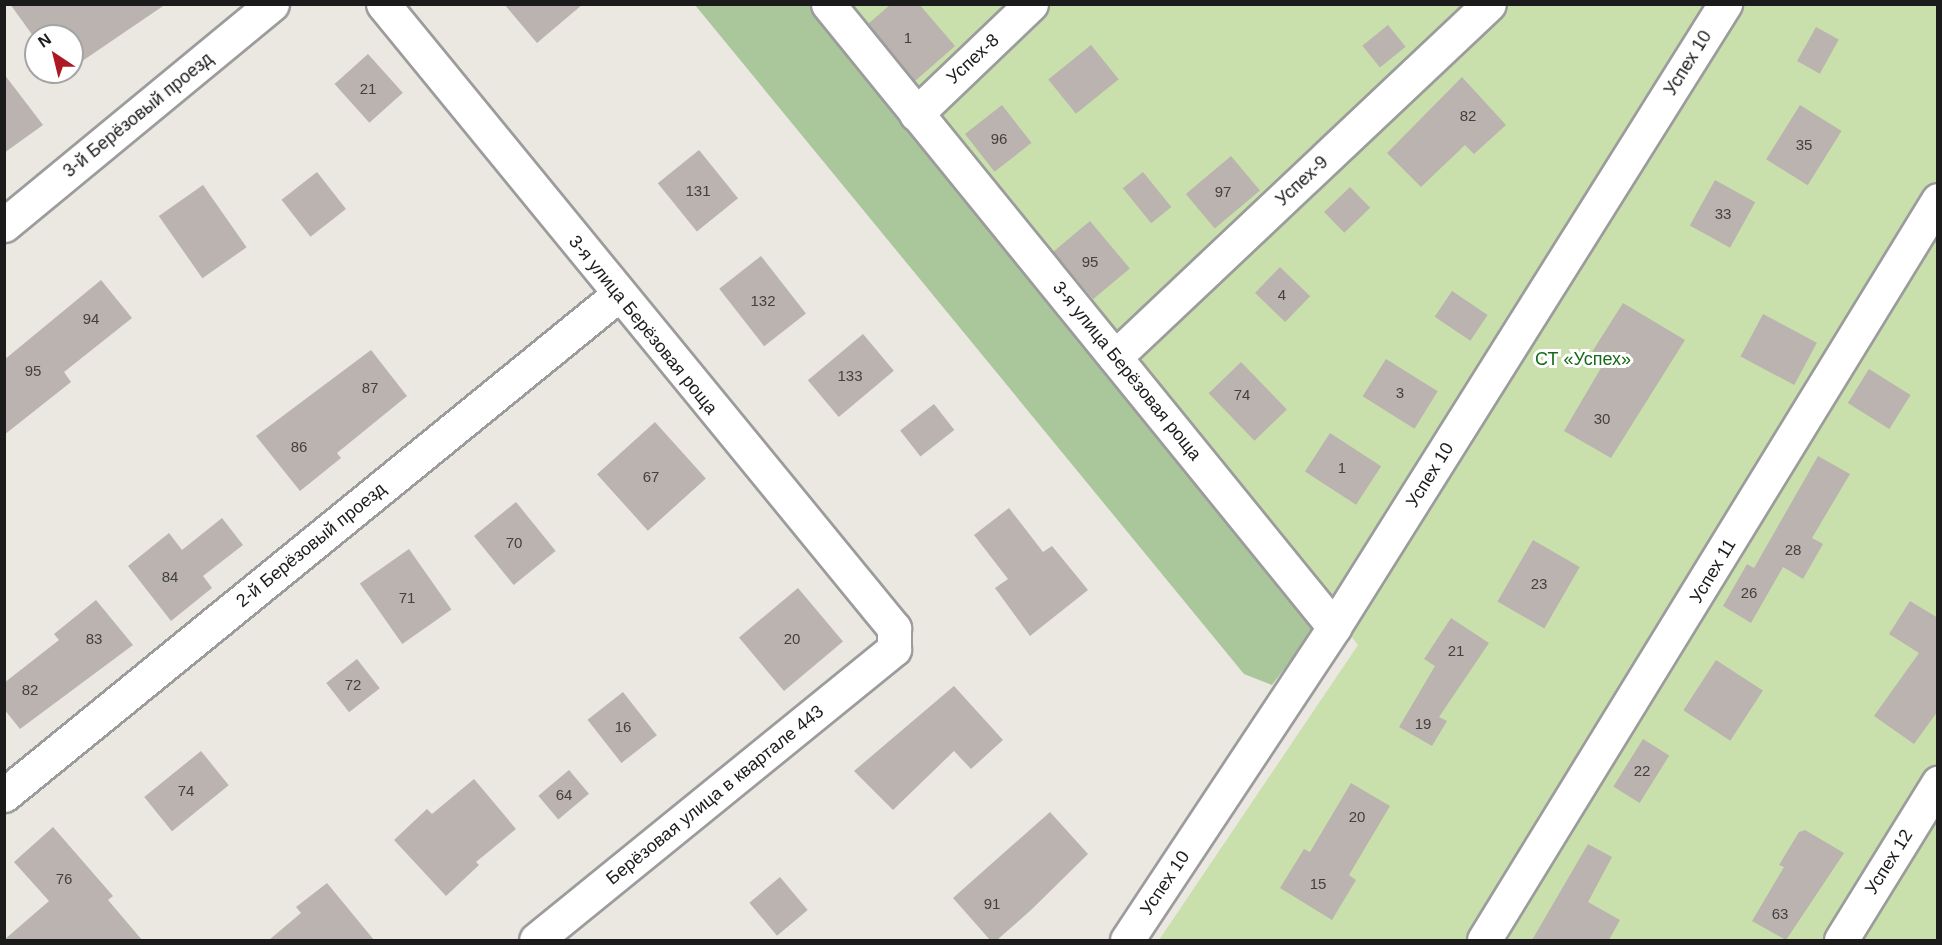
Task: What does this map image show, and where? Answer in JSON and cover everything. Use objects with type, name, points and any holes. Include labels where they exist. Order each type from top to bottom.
[{"type":"street","name":"3-й Берёзовый проезд","points":[[4,225],[272,4]]},
{"type":"street","name":"3-я улица Берёзовая роща","points":[[382,4],[618,295],[894,628],[894,649]]},
{"type":"street","name":"3-я улица Берёзовая роща","points":[[828,4],[1334,627]]},
{"type":"street","name":"Успех-8","points":[[916,114],[1031,4]]},
{"type":"street","name":"Успех-9","points":[[1115,357],[1489,4]]},
{"type":"street","name":"Успех 10","points":[[1127,940],[1334,627],[1725,4]]},
{"type":"street","name":"Успех 11","points":[[1484,940],[1938,200]]},
{"type":"street","name":"2-й Берёзовый проезд","points":[[4,795],[618,295]]},
{"type":"street","name":"Берёзовая улица в квартале 443","points":[[536,940],[894,649]]},
{"type":"street","name":"Успех 12","points":[[1841,940],[1938,783]]},
{"type":"green space","points":[[695,5],[816,5],[1315,611],[1311,634],[1272,685],[1244,674]]},
{"type":"green space","name":"СТ «Успех»","points":[[845,5],[1937,5],[1937,940],[1159,940],[1358,645]]},
{"type":"building","points":[[10,4],[166,4],[84,60],[84,24],[24,24]]},
{"type":"building","points":[[504,4],[583,4],[537,43]]},
{"type":"building","points":[[891,4],[919,4],[955,46],[915,81],[868,24]]},
{"type":"building","points":[[1388,25],[1406,47],[1380,68],[1362,46]]},
{"type":"building","points":[[1816,27],[1839,40],[1820,74],[1797,61]]},
{"type":"building","points":[[1091,45],[1119,79],[1076,114],[1048,80]]},
{"type":"building","points":[[368,54],[403,93],[369,123],[335,84]]},
{"type":"building","points":[[4,74],[43,125],[4,153]]},
{"type":"building","points":[[1462,77],[1506,125],[1474,154],[1465,145],[1421,187],[1387,153]]},
{"type":"building","points":[[1002,105],[1032,143],[995,172],[965,134]]},
{"type":"building","points":[[1800,105],[1842,131],[1808,185],[1766,159]]},
{"type":"building","points":[[699,150],[738,198],[697,232],[658,183]]},
{"type":"building","points":[[1231,156],[1260,190],[1215,228],[1186,194]]},
{"type":"building","points":[[317,172],[346,209],[310,237],[282,200]]},
{"type":"building","points":[[1143,172],[1171,207],[1151,223],[1123,188]]},
{"type":"building","points":[[1715,180],[1755,202],[1730,248],[1690,225]]},
{"type":"building","points":[[203,185],[247,247],[202,278],[159,216]]},
{"type":"building","points":[[1350,187],[1370,208],[1344,233],[1324,212]]},
{"type":"building","points":[[1090,221],[1130,268],[1093,299],[1053,252]]},
{"type":"building","points":[[761,256],[806,314],[764,346],[719,289]]},
{"type":"building","points":[[1280,267],[1310,296],[1285,322],[1255,293]]},
{"type":"building","points":[[101,280],[132,318],[64,372],[71,382],[4,435],[4,360]]},
{"type":"building","points":[[1452,291],[1488,315],[1470,341],[1435,317]]},
{"type":"building","points":[[1623,303],[1685,340],[1611,458],[1564,431],[1605,361],[1592,352]]},
{"type":"building","points":[[1763,314],[1817,343],[1794,385],[1740,356]]},
{"type":"building","points":[[863,334],[894,371],[839,417],[808,380]]},
{"type":"building","points":[[371,350],[407,396],[337,453],[341,458],[300,491],[256,436]]},
{"type":"building","points":[[1386,359],[1438,391],[1414,429],[1363,396]]},
{"type":"building","points":[[1241,362],[1287,409],[1254,441],[1209,393]]},
{"type":"building","points":[[1869,369],[1911,395],[1889,429],[1848,403]]},
{"type":"building","points":[[934,404],[954,430],[920,456],[900,430]]},
{"type":"building","points":[[655,422],[706,478],[648,531],[597,474]]},
{"type":"building","points":[[1330,433],[1381,466],[1356,505],[1305,472]]},
{"type":"building","points":[[1818,456],[1850,474],[1812,538],[1823,544],[1803,579],[1783,567],[1751,623],[1723,606],[1747,564],[1754,568]]},
{"type":"building","points":[[516,502],[556,551],[514,585],[474,536]]},
{"type":"building","points":[[1009,508],[1043,552],[1052,546],[1088,590],[1030,636],[995,588],[1008,579],[974,535]]},
{"type":"building","points":[[222,518],[243,545],[203,576],[212,588],[171,621],[128,566],[169,533],[182,550]]},
{"type":"building","points":[[1533,540],[1580,567],[1544,628],[1498,601]]},
{"type":"building","points":[[409,549],[451,610],[402,644],[360,583]]},
{"type":"building","points":[[798,588],[843,642],[784,691],[739,637]]},
{"type":"building","points":[[96,600],[133,645],[20,729],[4,709],[4,683],[59,640],[54,634]]},
{"type":"building","points":[[1910,601],[1938,618],[1938,711],[1914,744],[1874,716],[1919,653],[1889,634]]},
{"type":"building","points":[[1451,618],[1489,643],[1439,717],[1447,721],[1432,746],[1399,727],[1435,666],[1424,659]]},
{"type":"building","points":[[357,659],[380,688],[349,712],[326,683]]},
{"type":"building","points":[[1716,660],[1763,690],[1730,741],[1683,710]]},
{"type":"building","points":[[954,686],[1003,740],[971,769],[954,751],[893,810],[854,771]]},
{"type":"building","points":[[623,692],[657,735],[621,763],[588,720]]},
{"type":"building","points":[[1643,739],[1669,755],[1640,803],[1613,786]]},
{"type":"building","points":[[201,751],[229,785],[172,831],[144,797]]},
{"type":"building","points":[[569,770],[589,794],[558,819],[538,796]]},
{"type":"building","points":[[474,779],[516,829],[476,862],[479,865],[446,896],[394,840],[427,809],[432,814]]},
{"type":"building","points":[[1351,783],[1390,806],[1349,875],[1356,880],[1332,920],[1280,888],[1304,849],[1310,852]]},
{"type":"building","points":[[1050,812],[1088,854],[997,940],[990,940],[953,898]]},
{"type":"building","points":[[53,827],[113,896],[108,900],[142,940],[4,940],[49,901],[14,862]]},
{"type":"building","points":[[1805,830],[1844,853],[1786,940],[1752,921],[1784,867],[1779,865],[1799,832]]},
{"type":"building","points":[[1588,844],[1612,857],[1588,902],[1620,920],[1609,940],[1532,940]]},
{"type":"building","points":[[780,877],[808,910],[777,936],[749,903]]},
{"type":"building","points":[[327,883],[374,940],[269,940],[301,913],[296,907]]}]
